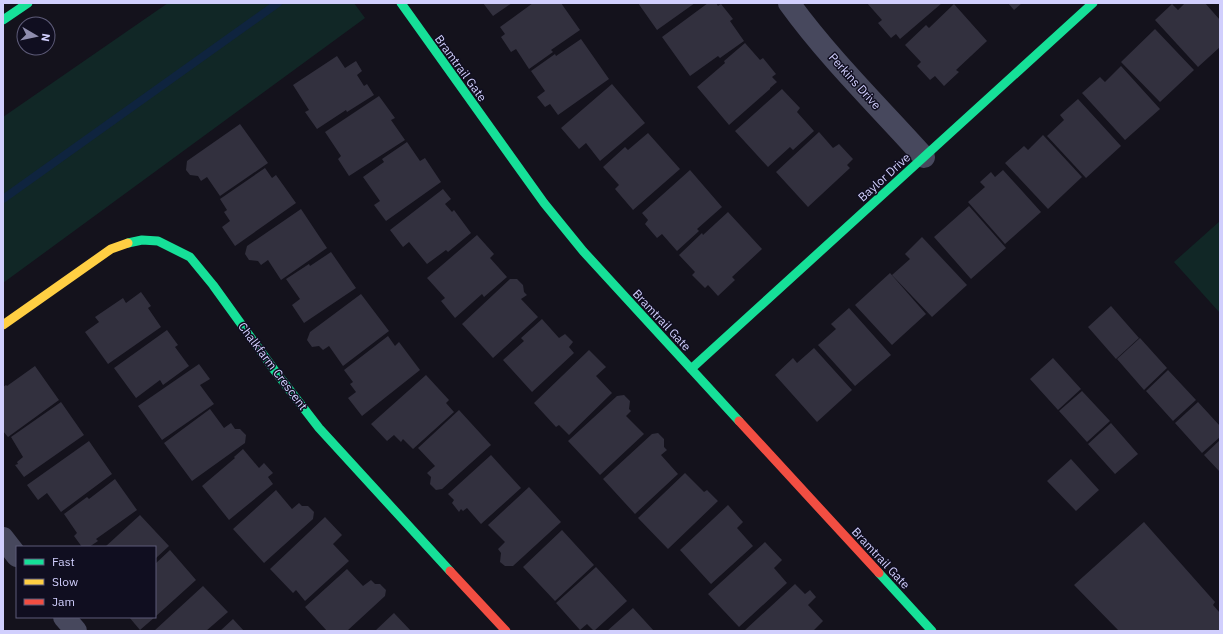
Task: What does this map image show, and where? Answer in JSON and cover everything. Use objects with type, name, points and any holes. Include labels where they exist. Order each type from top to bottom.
[{"type":"street","points":[[3,20],[28,3]]},
{"type":"street","name":"Bramtrail Gate","points":[[400,3],[544,203],[588,256],[932,631]]},
{"type":"street","name":"Perkins Drive","points":[[789,3],[801,20],[924,157]]},
{"type":"street","name":"Baylor Drive","points":[[691,369],[1093,3]]},
{"type":"street","name":"Chalkfarm Crescent","points":[[3,326],[111,249],[127,243],[142,240],[158,241],[190,257],[213,285],[275,371],[319,428],[506,631]]},
{"type":"street","points":[[3,538],[16,555]]},
{"type":"street","points":[[65,618],[76,631]]},
{"type":"green space","points":[[168,3],[354,3],[365,18],[3,283],[3,117]]},
{"type":"green space","points":[[1220,221],[1220,313],[1174,262]]},
{"type":"building","points":[[483,3],[512,3],[493,16]]},
{"type":"building","points":[[533,3],[561,3],[580,30],[551,50],[553,52],[529,69],[516,49],[511,52],[501,37],[505,34],[500,27]]},
{"type":"building","points":[[638,3],[695,3],[657,30]]},
{"type":"building","points":[[708,3],[716,3],[718,6],[721,4],[733,19],[730,21],[744,41],[720,58],[718,56],[690,76],[662,37]]},
{"type":"building","points":[[867,3],[942,3],[900,39],[896,34],[891,38],[878,23],[882,20]]},
{"type":"building","points":[[1008,3],[1022,3],[1014,10]]},
{"type":"building","points":[[1185,3],[1205,3],[1220,20],[1220,47],[1198,67],[1155,20],[1172,4],[1178,10]]},
{"type":"building","points":[[954,4],[987,41],[956,70],[959,72],[944,86],[935,76],[930,80],[917,66],[921,62],[905,45],[926,25],[929,28]]},
{"type":"building","points":[[1155,29],[1194,70],[1160,102],[1121,62]]},
{"type":"building","points":[[581,39],[609,79],[558,115],[550,104],[545,107],[537,97],[545,91],[531,71],[555,54],[556,56]]},
{"type":"building","points":[[745,43],[760,60],[763,58],[776,74],[772,77],[777,82],[729,125],[697,87],[725,63],[724,61]]},
{"type":"building","points":[[337,56],[345,68],[356,61],[362,71],[357,75],[364,86],[367,84],[374,95],[347,112],[346,110],[317,129],[305,112],[309,110],[293,85]]},
{"type":"building","points":[[1121,66],[1160,109],[1125,140],[1082,93],[1100,77],[1105,82]]},
{"type":"building","points":[[612,84],[645,123],[600,161],[586,143],[579,149],[561,128]]},
{"type":"building","points":[[782,89],[800,108],[797,112],[814,131],[793,150],[790,147],[768,167],[735,131]]},
{"type":"building","points":[[379,96],[395,118],[391,120],[405,140],[349,176],[338,159],[341,156],[325,132]]},
{"type":"building","points":[[1078,99],[1121,146],[1086,178],[1047,136],[1064,120],[1060,115]]},
{"type":"building","points":[[240,124],[268,163],[220,196],[207,177],[201,181],[198,176],[190,175],[186,170],[187,161]]},
{"type":"building","points":[[819,132],[833,148],[839,144],[853,159],[847,165],[850,168],[808,207],[776,172]]},
{"type":"building","points":[[648,133],[680,169],[633,210],[615,189],[619,185],[603,167],[625,147],[628,150]]},
{"type":"building","points":[[1043,135],[1082,177],[1048,209],[1005,163],[1024,146],[1028,150]]},
{"type":"building","points":[[407,142],[420,161],[425,158],[441,182],[386,221],[374,205],[380,201],[363,177],[384,162],[382,159]]},
{"type":"building","points":[[265,168],[272,178],[276,175],[296,203],[235,246],[222,227],[230,221],[224,212],[227,210],[220,199]]},
{"type":"building","points":[[690,170],[722,207],[697,229],[699,231],[677,251],[662,234],[657,238],[645,224],[648,220],[642,213]]},
{"type":"building","points":[[1003,170],[1041,212],[1005,244],[968,202],[985,187],[980,182],[991,172],[995,177]]},
{"type":"building","points":[[443,189],[451,199],[445,204],[452,212],[454,210],[471,233],[448,252],[446,250],[427,264],[409,242],[403,247],[390,230]]},
{"type":"building","points":[[969,206],[1006,248],[971,279],[934,237]]},
{"type":"building","points":[[301,209],[327,248],[281,280],[268,260],[261,265],[258,261],[249,260],[245,254],[247,246]]},
{"type":"building","points":[[728,212],[762,249],[732,277],[735,280],[718,296],[708,285],[705,288],[692,275],[695,272],[679,255],[702,233],[703,235]]},
{"type":"building","points":[[477,235],[494,254],[490,258],[507,277],[484,297],[482,294],[455,318],[441,301],[445,298],[427,278]]},
{"type":"building","points":[[922,237],[967,285],[932,317],[892,275],[910,259],[905,254]]},
{"type":"building","points":[[331,252],[356,288],[304,323],[292,305],[300,299],[286,279],[309,264],[310,266]]},
{"type":"building","points":[[890,273],[926,314],[892,345],[855,305]]},
{"type":"building","points":[[510,279],[517,279],[523,285],[524,292],[527,295],[521,299],[538,317],[493,358],[462,324]]},
{"type":"building","points":[[141,292],[151,306],[148,308],[161,327],[108,364],[85,332],[99,322],[95,317],[123,298],[126,303]]},
{"type":"building","points":[[361,294],[389,331],[343,366],[329,346],[323,350],[319,346],[312,347],[307,340],[310,332]]},
{"type":"building","points":[[1111,306],[1139,338],[1116,359],[1088,327]]},
{"type":"building","points":[[849,308],[891,355],[855,386],[818,345],[836,329],[831,324]]},
{"type":"building","points":[[542,319],[559,338],[565,334],[573,342],[569,347],[574,353],[532,392],[503,360],[524,341],[521,338]]},
{"type":"building","points":[[167,330],[178,345],[175,347],[189,366],[163,385],[160,380],[136,398],[114,368]]},
{"type":"building","points":[[388,336],[395,346],[399,342],[420,370],[362,416],[348,398],[356,392],[350,384],[353,382],[344,370]]},
{"type":"building","points":[[1140,338],[1167,368],[1144,390],[1117,359]]},
{"type":"building","points":[[814,348],[852,390],[817,422],[775,375],[793,358],[797,363]]},
{"type":"building","points":[[589,350],[606,367],[596,376],[612,393],[569,435],[559,425],[556,427],[534,403]]},
{"type":"building","points":[[1053,358],[1081,389],[1058,410],[1030,379]]},
{"type":"building","points":[[199,364],[210,379],[200,385],[214,404],[162,440],[138,406]]},
{"type":"building","points":[[35,366],[59,400],[8,437],[3,431],[3,387],[6,385],[7,386]]},
{"type":"building","points":[[1168,370],[1196,400],[1173,421],[1146,391]]},
{"type":"building","points":[[426,375],[449,400],[446,403],[454,412],[413,449],[403,439],[401,442],[394,435],[387,441],[371,424]]},
{"type":"building","points":[[1082,391],[1110,421],[1087,442],[1059,411]]},
{"type":"building","points":[[624,395],[630,401],[629,409],[631,411],[626,416],[644,434],[600,475],[568,441],[617,396]]},
{"type":"building","points":[[61,402],[84,435],[24,477],[15,465],[18,464],[17,462],[23,457],[11,437]]},
{"type":"building","points":[[1198,402],[1220,426],[1220,437],[1202,453],[1175,423]]},
{"type":"building","points":[[210,409],[224,428],[231,423],[235,429],[240,429],[246,435],[245,443],[192,481],[164,443]]},
{"type":"building","points":[[459,410],[491,445],[442,489],[436,490],[430,484],[431,477],[427,473],[435,466],[418,448]]},
{"type":"building","points":[[1111,423],[1138,454],[1115,474],[1088,444]]},
{"type":"building","points":[[658,433],[664,439],[664,447],[667,450],[661,455],[678,474],[635,514],[603,479],[652,434]]},
{"type":"building","points":[[1220,440],[1220,472],[1204,455]]},
{"type":"building","points":[[89,441],[112,474],[61,512],[47,493],[38,500],[27,485]]},
{"type":"building","points":[[243,449],[259,468],[264,463],[273,473],[268,477],[273,484],[229,520],[202,486],[235,458],[234,457]]},
{"type":"building","points":[[491,455],[521,488],[481,524],[467,508],[463,511],[461,509],[459,512],[452,503],[454,500],[448,494]]},
{"type":"building","points":[[1071,459],[1099,490],[1076,511],[1047,481]]},
{"type":"building","points":[[685,473],[704,492],[707,490],[718,501],[668,549],[638,518]]},
{"type":"building","points":[[115,479],[137,510],[96,539],[98,541],[90,546],[81,546],[74,536],[77,533],[64,514],[87,497],[89,499]]},
{"type":"building","points":[[529,487],[561,522],[513,566],[505,566],[500,562],[501,553],[498,549],[505,542],[488,525]]},
{"type":"building","points":[[276,490],[292,509],[299,503],[302,506],[308,506],[314,512],[313,519],[264,563],[233,529]]},
{"type":"building","points":[[728,505],[743,522],[737,528],[753,546],[711,584],[680,550]]},
{"type":"building","points":[[140,515],[169,546],[156,558],[156,546],[106,546]]},
{"type":"building","points":[[325,517],[342,535],[333,544],[349,561],[305,601],[296,590],[293,593],[270,569]]},
{"type":"building","points":[[1144,522],[1215,602],[1213,605],[1220,613],[1220,631],[1119,631],[1074,585]]},
{"type":"building","points":[[562,530],[594,565],[555,601],[523,567]]},
{"type":"building","points":[[765,542],[782,560],[774,568],[787,583],[739,627],[708,594]]},
{"type":"building","points":[[170,550],[196,580],[156,616],[156,563]]},
{"type":"building","points":[[596,567],[627,601],[594,631],[587,624],[580,630],[556,603]]},
{"type":"building","points":[[347,569],[363,586],[371,580],[375,584],[380,584],[386,590],[385,596],[347,631],[327,631],[305,607]]},
{"type":"building","points":[[795,584],[805,594],[810,590],[816,597],[808,605],[823,621],[813,631],[744,631]]},
{"type":"building","points":[[203,586],[228,612],[206,631],[154,631]]},
{"type":"building","points":[[633,608],[654,631],[607,631]]},
{"type":"building","points":[[394,613],[411,631],[375,631]]},
{"type":"building","points":[[130,618],[154,618],[140,630]]},
{"type":"building","points":[[233,619],[244,631],[220,631]]},
{"type":"waterway","points":[[3,199],[278,3]]},
{"type":"traffic: fast","points":[[3,20],[28,3]]},
{"type":"traffic: fast","points":[[401,3],[544,203],[583,251],[739,421]]},
{"type":"traffic: fast","points":[[691,369],[1093,3]]},
{"type":"traffic: fast","points":[[128,243],[142,240],[158,241],[190,257],[213,285],[275,371],[319,428],[450,571]]},
{"type":"traffic: fast","points":[[879,573],[932,631]]},
{"type":"traffic: slow","points":[[3,325],[111,249],[128,243]]},
{"type":"traffic: jam","points":[[739,421],[879,573]]},
{"type":"traffic: jam","points":[[450,571],[506,631]]}]
